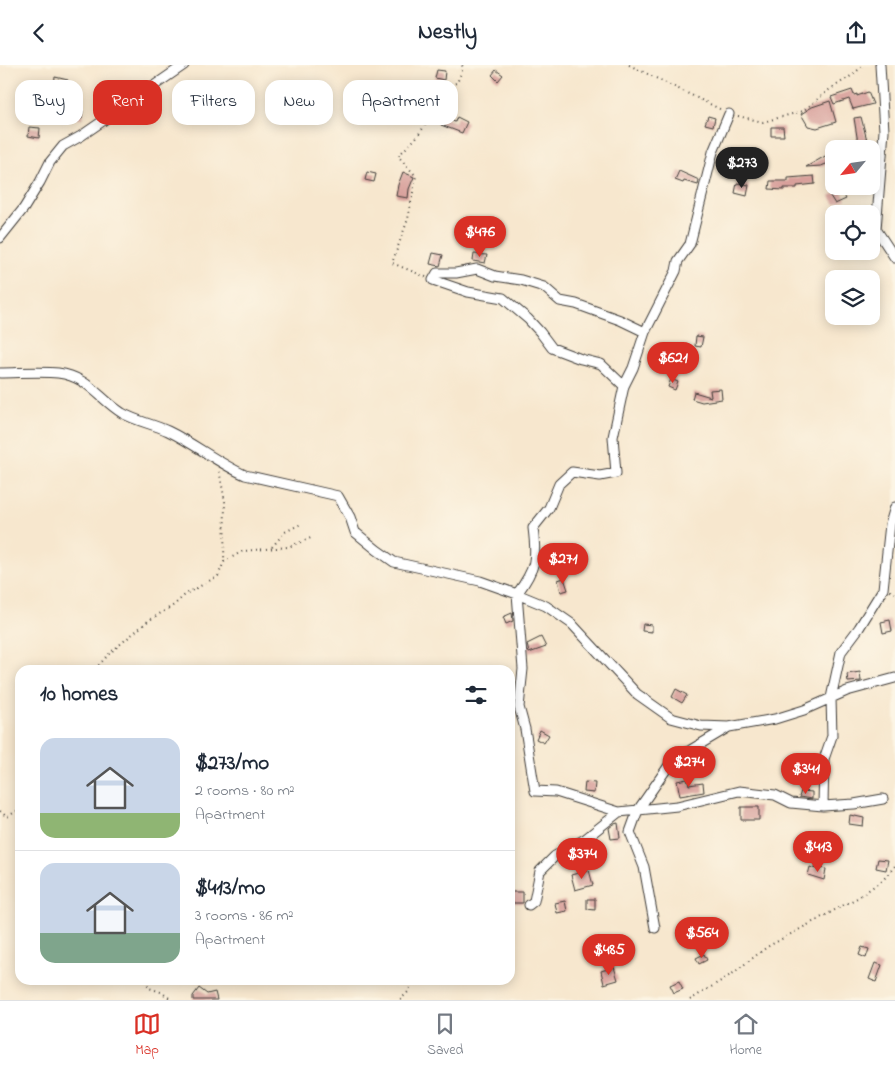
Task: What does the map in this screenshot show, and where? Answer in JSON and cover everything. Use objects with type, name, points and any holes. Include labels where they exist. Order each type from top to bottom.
[{"type":"street","points":[[0,238],[24,208],[50,161],[63,146],[81,136],[184,65]]},
{"type":"street","points":[[880,65],[884,131],[876,229],[895,258]]},
{"type":"street","points":[[729,114],[713,152],[690,243],[678,261],[676,271],[645,333],[633,368],[624,386],[613,437],[616,473],[600,477],[572,472],[559,485],[549,508],[533,528],[536,549],[534,567],[530,577],[517,594],[523,669],[519,707],[526,729],[535,791],[556,793],[619,812],[676,807],[739,791],[775,795],[791,803],[823,805],[854,804],[883,799]]},
{"type":"street","points":[[624,386],[602,364],[581,359],[552,348],[528,319],[502,298],[468,292],[433,280],[437,273],[456,273],[477,269],[494,276],[521,280],[544,287],[560,301],[576,304],[645,333]]},
{"type":"street","points":[[0,373],[58,373],[83,381],[120,411],[134,419],[170,431],[245,475],[338,496],[350,517],[355,532],[377,551],[394,562],[480,581],[546,606],[572,624],[637,694],[671,718],[701,726],[729,727],[775,719],[804,710],[847,691],[895,678]]},
{"type":"street","points":[[823,805],[824,759],[832,736],[831,698],[841,652],[859,628],[882,589],[890,524],[895,507]]},
{"type":"street","points":[[655,928],[644,867],[630,832],[638,810],[672,761],[729,727]]},
{"type":"street","points":[[529,905],[534,901],[540,871],[556,856],[585,839],[619,812]]},
{"type":"path","points":[[433,280],[392,263],[408,219],[416,176],[398,156],[416,138],[441,103],[443,90],[450,84],[457,83],[463,68],[462,65]]},
{"type":"path","points":[[629,65],[729,114],[763,122],[803,111],[829,89],[854,74],[863,65]]},
{"type":"path","points":[[99,665],[111,652],[148,621],[174,605],[186,594],[218,577],[224,562],[226,502],[218,460]]},
{"type":"path","points":[[272,547],[285,532],[301,523]]},
{"type":"path","points":[[224,562],[243,551],[288,547],[311,538]]},
{"type":"path","points":[[0,811],[7,817],[15,812]]},
{"type":"path","points":[[690,1000],[732,974],[767,947],[857,898],[883,880],[895,866]]},
{"type":"path","points":[[148,985],[150,988],[161,992],[172,1000]]},
{"type":"path","points":[[400,1000],[409,991],[411,985]]},
{"type":"building","points":[[437,70],[445,71],[444,80],[435,78]]},
{"type":"building","points":[[496,70],[503,75],[498,81],[492,75]]},
{"type":"building","points":[[55,77],[68,80],[55,80]]},
{"type":"building","points":[[852,90],[854,95],[857,94],[857,96],[868,92],[873,104],[853,109],[849,99],[834,104],[831,97]]},
{"type":"building","points":[[830,101],[836,122],[817,128],[808,126],[801,114],[812,107]]},
{"type":"building","points":[[708,116],[715,118],[713,126],[705,124]]},
{"type":"building","points":[[861,117],[867,140],[858,140],[854,118]]},
{"type":"building","points":[[458,118],[467,122],[462,133],[441,125],[458,125]]},
{"type":"building","points":[[29,127],[40,128],[39,138],[28,136]]},
{"type":"building","points":[[771,127],[783,127],[784,136],[771,136]]},
{"type":"building","points":[[825,156],[825,164],[806,167]]},
{"type":"building","points":[[679,171],[699,180],[698,185],[675,180]]},
{"type":"building","points":[[367,172],[376,174],[374,182],[365,180]]},
{"type":"building","points":[[403,172],[414,177],[409,189],[408,198],[396,196]]},
{"type":"building","points":[[814,176],[815,184],[797,186],[797,188],[784,188],[784,190],[769,189],[770,181],[788,181],[788,178]]},
{"type":"building","points":[[737,183],[749,185],[747,196],[735,193]]},
{"type":"building","points":[[844,195],[846,199],[835,204],[830,196]]},
{"type":"building","points":[[433,253],[443,255],[440,266],[430,264]]},
{"type":"building","points":[[474,254],[487,255],[485,263],[473,261]]},
{"type":"building","points":[[696,336],[703,337],[701,347],[695,346]]},
{"type":"building","points":[[671,379],[678,382],[675,390],[668,387]]},
{"type":"building","points":[[721,389],[722,399],[702,402],[692,399],[694,392],[711,397],[710,390]]},
{"type":"building","points":[[564,578],[568,590],[561,592],[558,580]]},
{"type":"building","points":[[512,613],[513,621],[506,624],[503,617]]},
{"type":"building","points":[[890,620],[892,631],[883,633],[881,622]]},
{"type":"building","points":[[643,624],[652,625],[652,632],[642,631]]},
{"type":"building","points":[[541,637],[546,647],[529,653],[527,644]]},
{"type":"building","points":[[860,672],[861,681],[848,682],[847,674]]},
{"type":"building","points":[[676,689],[687,695],[682,703],[672,697]]},
{"type":"building","points":[[540,730],[549,735],[544,743],[536,739]]},
{"type":"building","points":[[687,779],[689,785],[703,783],[704,792],[680,796],[677,781]]},
{"type":"building","points":[[585,782],[595,783],[594,793],[584,792]]},
{"type":"building","points":[[801,791],[812,792],[812,799],[799,797]]},
{"type":"building","points":[[741,807],[759,807],[759,820],[741,820]]},
{"type":"building","points":[[850,815],[864,818],[863,826],[849,824]]},
{"type":"building","points":[[618,823],[620,838],[611,839],[609,828]]},
{"type":"building","points":[[878,859],[888,860],[886,870],[876,868]]},
{"type":"building","points":[[810,867],[826,869],[824,880],[808,875]]},
{"type":"building","points":[[589,870],[593,885],[575,890],[571,875]]},
{"type":"building","points":[[515,892],[523,892],[523,903],[515,903]]},
{"type":"building","points":[[587,899],[595,899],[595,910],[587,909]]},
{"type":"building","points":[[565,901],[567,911],[557,913],[555,903]]},
{"type":"building","points":[[862,947],[869,949],[866,958],[859,955]]},
{"type":"building","points":[[704,954],[707,960],[699,964],[696,958]]},
{"type":"building","points":[[875,963],[882,965],[876,982],[869,979]]},
{"type":"building","points":[[614,967],[618,980],[604,984],[601,971]]},
{"type":"building","points":[[679,981],[683,989],[674,993],[670,985]]},
{"type":"building","points":[[199,988],[207,994],[215,992],[217,1000],[193,1000],[193,996]]}]
